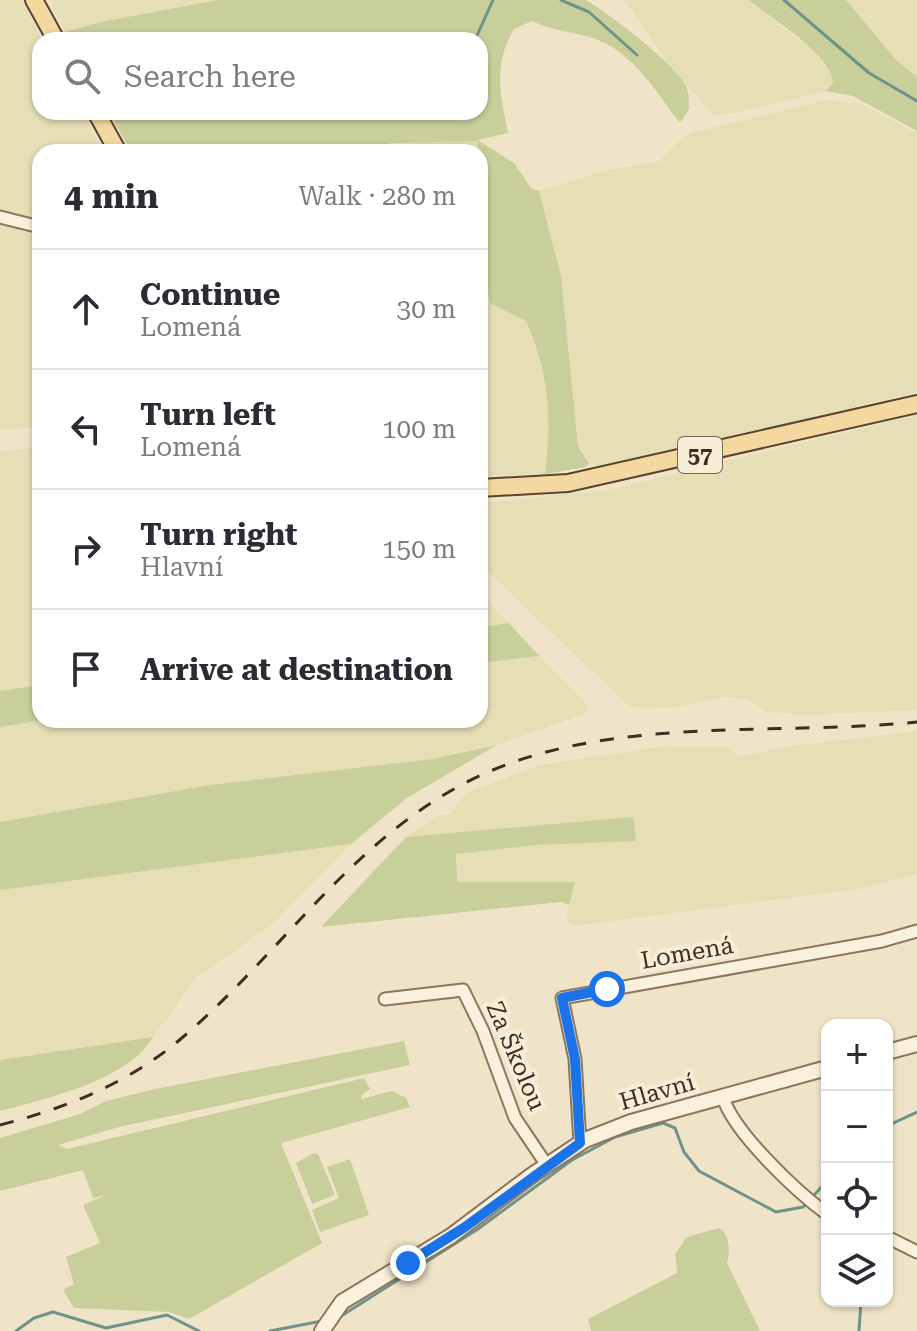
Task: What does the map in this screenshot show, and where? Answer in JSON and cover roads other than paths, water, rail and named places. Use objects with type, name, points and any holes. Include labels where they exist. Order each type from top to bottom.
[{"type":"main road","points":[[34,0],[52,32]]},
{"type":"main road","points":[[100,120],[114,144]]},
{"type":"main road","name":"57","points":[[488,488],[539,487],[581,480],[917,404]]},
{"type":"street","points":[[0,217],[32,225]]},
{"type":"street","name":"Lomená","points":[[580,1143],[575,1059],[562,998],[882,941],[917,931]]},
{"type":"street","name":"Za Školou","points":[[385,999],[457,988],[463,990],[483,1031],[515,1118],[546,1164]]},
{"type":"street","points":[[893,1050],[917,1044]]},
{"type":"street","name":"Hlavní","points":[[325,1326],[348,1299],[465,1227],[546,1164],[580,1143],[618,1126],[821,1070]]},
{"type":"street","points":[[723,1097],[734,1119],[821,1210]]},
{"type":"street","points":[[893,1240],[917,1252]]},
{"type":"waterway","points":[[479,32],[493,0]]},
{"type":"waterway","points":[[561,0],[589,12],[637,55]]},
{"type":"waterway","points":[[784,0],[869,73],[917,101]]},
{"type":"waterway","points":[[893,1123],[917,1112]]},
{"type":"waterway","points":[[338,1318],[478,1229],[572,1160],[615,1137],[663,1123],[675,1128],[684,1152],[699,1171],[776,1212],[803,1207],[821,1188]]},
{"type":"waterway","points":[[859,1331],[861,1307]]},
{"type":"waterway","points":[[16,1331],[34,1318],[53,1312],[106,1328],[167,1315],[199,1331]]},
{"type":"waterway","points":[[270,1331],[322,1321]]},
{"type":"railway","points":[[0,1125],[97,1092],[163,1053],[218,1005],[317,901],[386,836],[465,783],[517,761],[571,746],[628,737],[917,722]]}]
